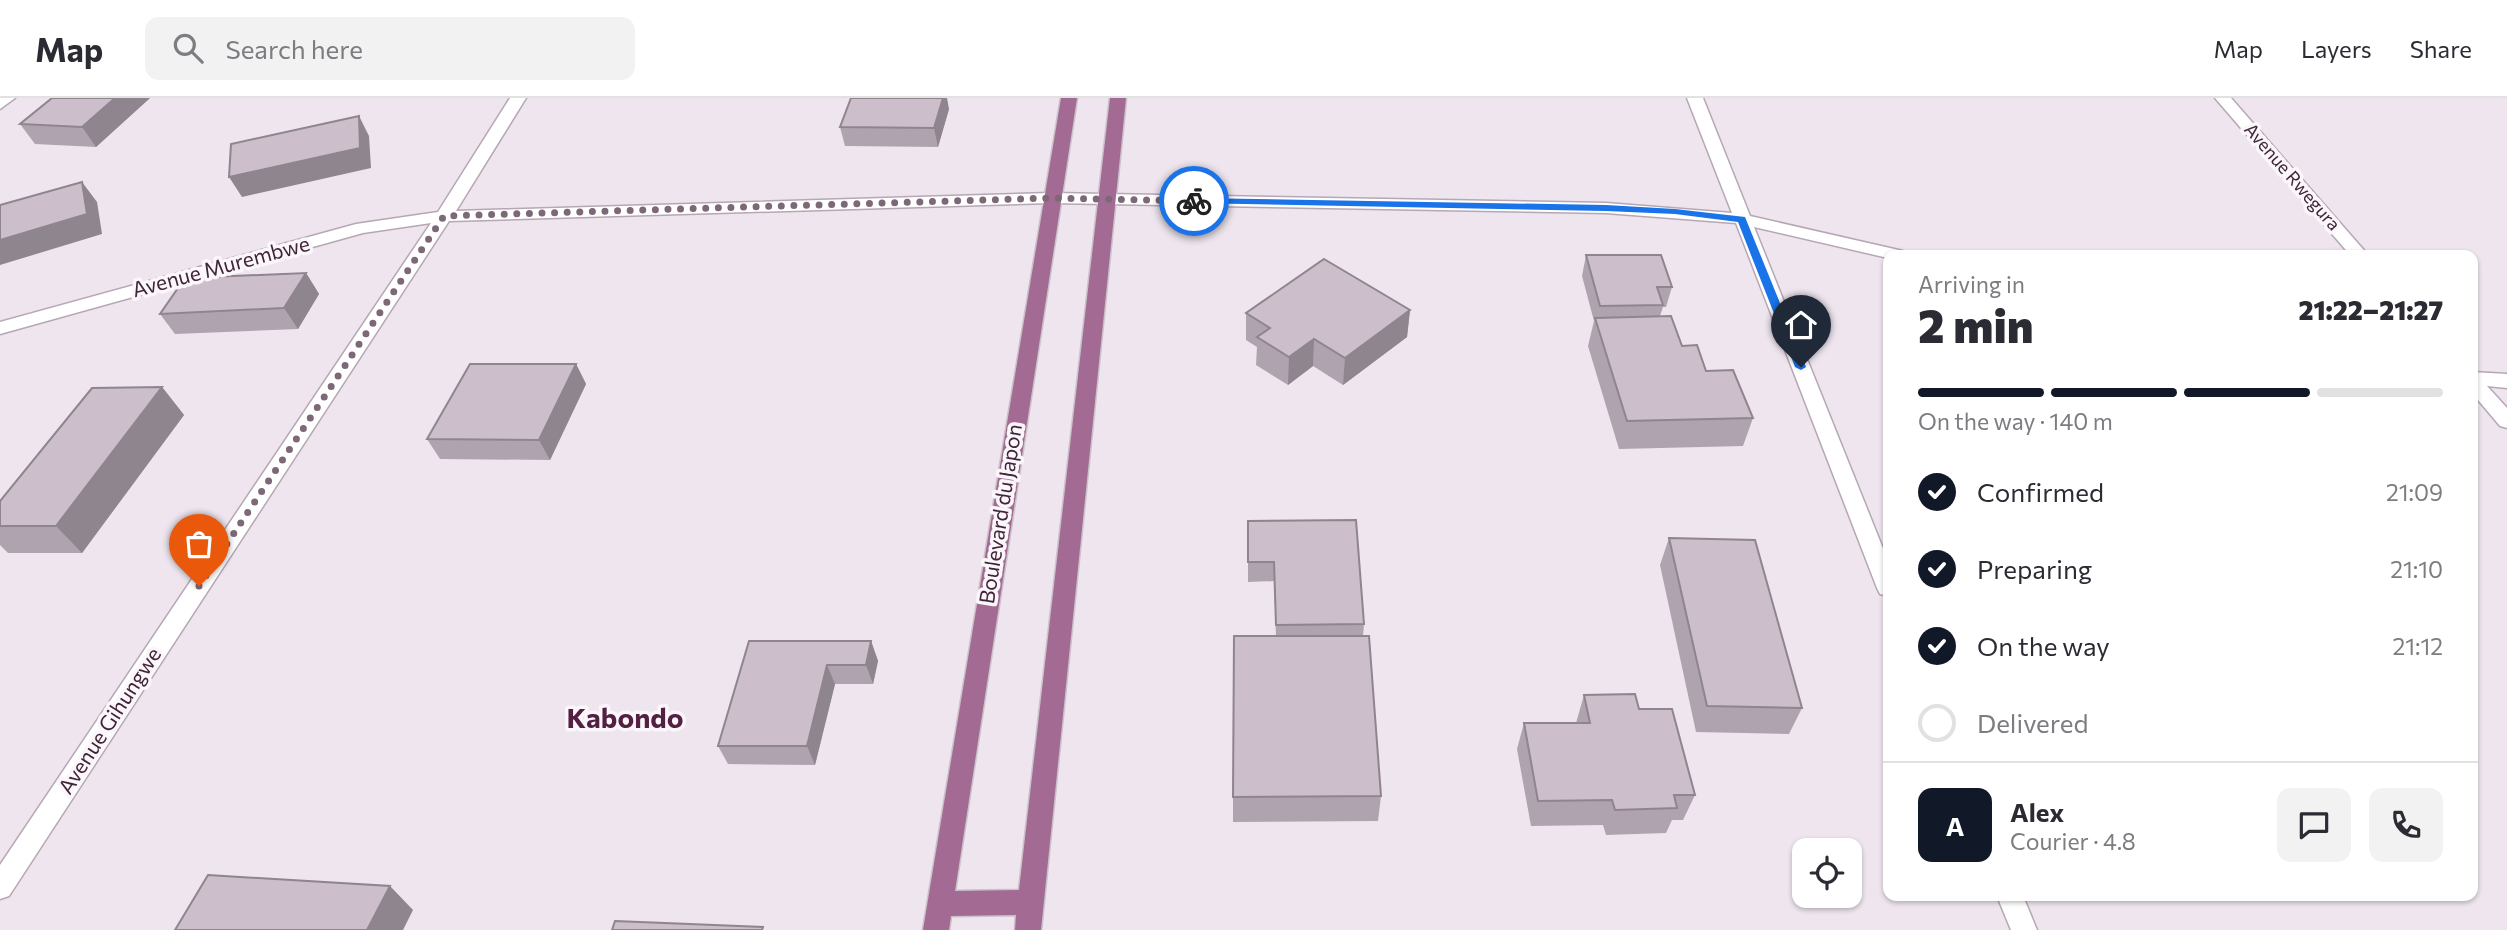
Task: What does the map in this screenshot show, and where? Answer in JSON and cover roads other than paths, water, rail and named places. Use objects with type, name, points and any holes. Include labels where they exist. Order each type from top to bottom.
[{"type":"main road","name":"Boulevard du Japon","points":[[938,917],[1069,98]]},
{"type":"main road","points":[[1028,930],[1118,98]]},
{"type":"main road","points":[[938,917],[1031,902]]},
{"type":"street","points":[[0,104],[7,98]]},
{"type":"street","name":"Avenue Gihungwe","points":[[0,887],[444,216],[518,98]]},
{"type":"street","points":[[1695,98],[1883,575]]},
{"type":"street","name":"Avenue Rwegura","points":[[2223,98],[2356,250]]},
{"type":"street","name":"Avenue Murembwe","points":[[0,328],[362,228],[444,216],[1051,198],[1606,208],[1742,219],[1883,251]]},
{"type":"street","points":[[2478,380],[2507,381]]},
{"type":"street","points":[[2478,386],[2507,421]]},
{"type":"street","points":[[2012,901],[2024,930]]},
{"type":"district","name":"Kabondo","points":[[625,718]]}]
